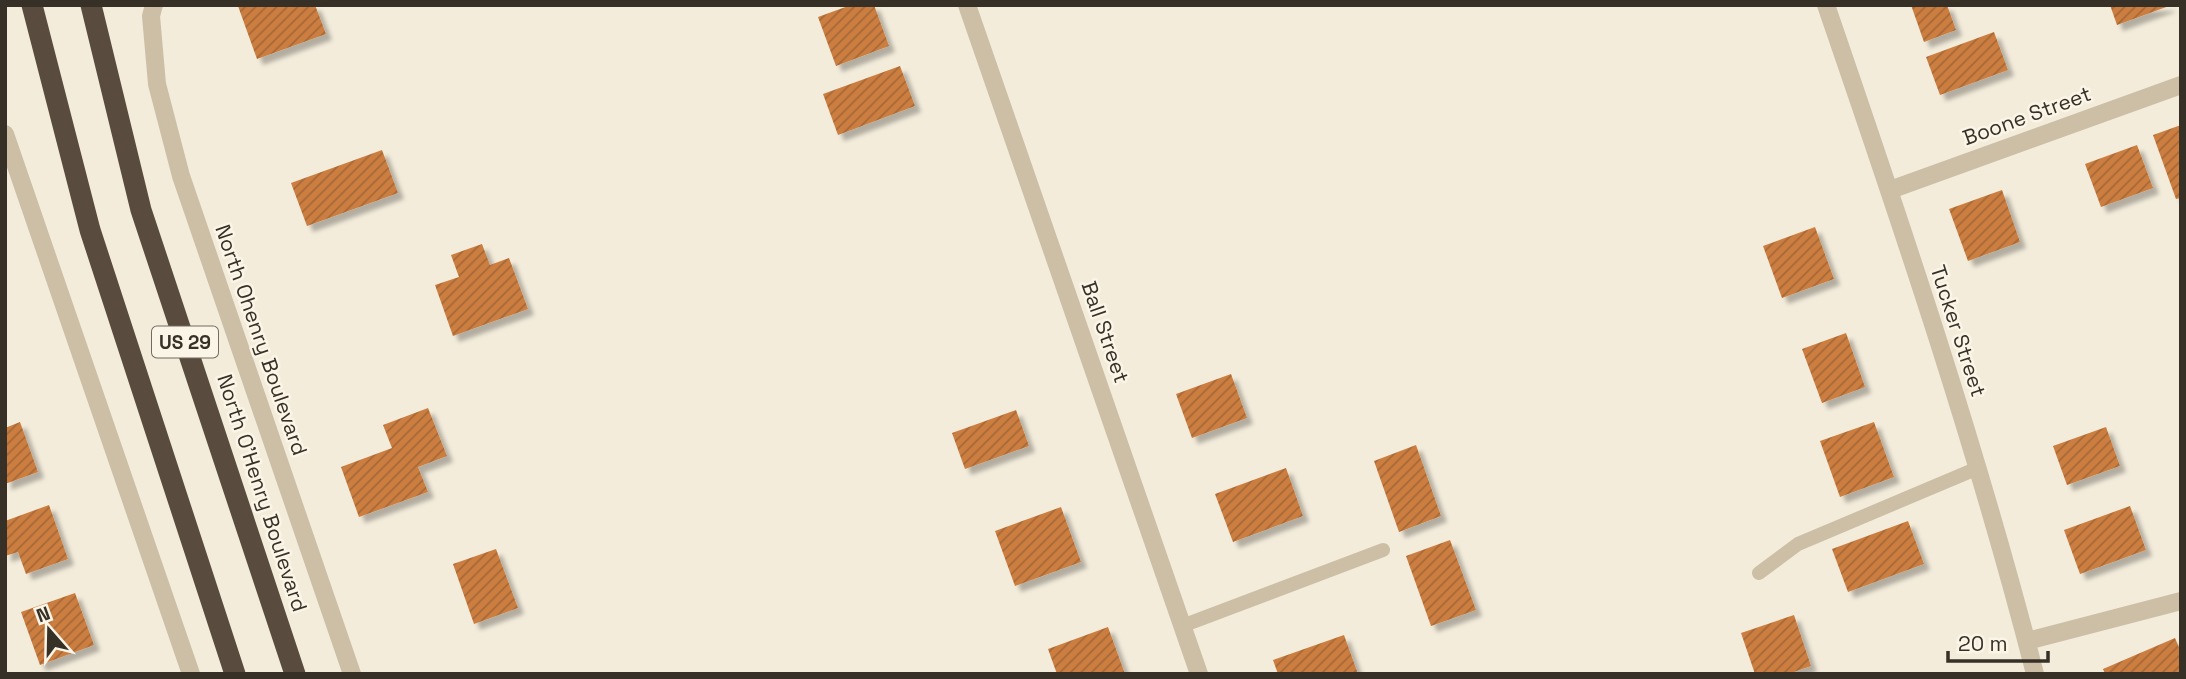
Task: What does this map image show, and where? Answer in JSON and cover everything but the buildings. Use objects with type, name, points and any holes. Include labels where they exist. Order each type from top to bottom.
[{"type":"highway","name":"US 29","points":[[32,5],[90,230],[235,674]]},
{"type":"highway","name":"North O'Henry Boulevard","points":[[91,5],[141,210],[295,674]]},
{"type":"street","name":"Ball Street","points":[[967,5],[1199,674]]},
{"type":"street","name":"Tucker Street","points":[[1826,5],[1890,190],[1978,468],[2035,674]]},
{"type":"street","name":"North Ohenry Boulevard","points":[[153,10],[157,84],[181,176],[352,674]]},
{"type":"street","name":"Boone Street","points":[[1890,190],[2181,85]]},
{"type":"street","points":[[5,134],[191,674]]},
{"type":"street","points":[[2027,641],[2181,601]]},
{"type":"lane","points":[[1759,573],[1798,544],[1978,468]]},
{"type":"lane","points":[[1182,626],[1383,550]]}]
